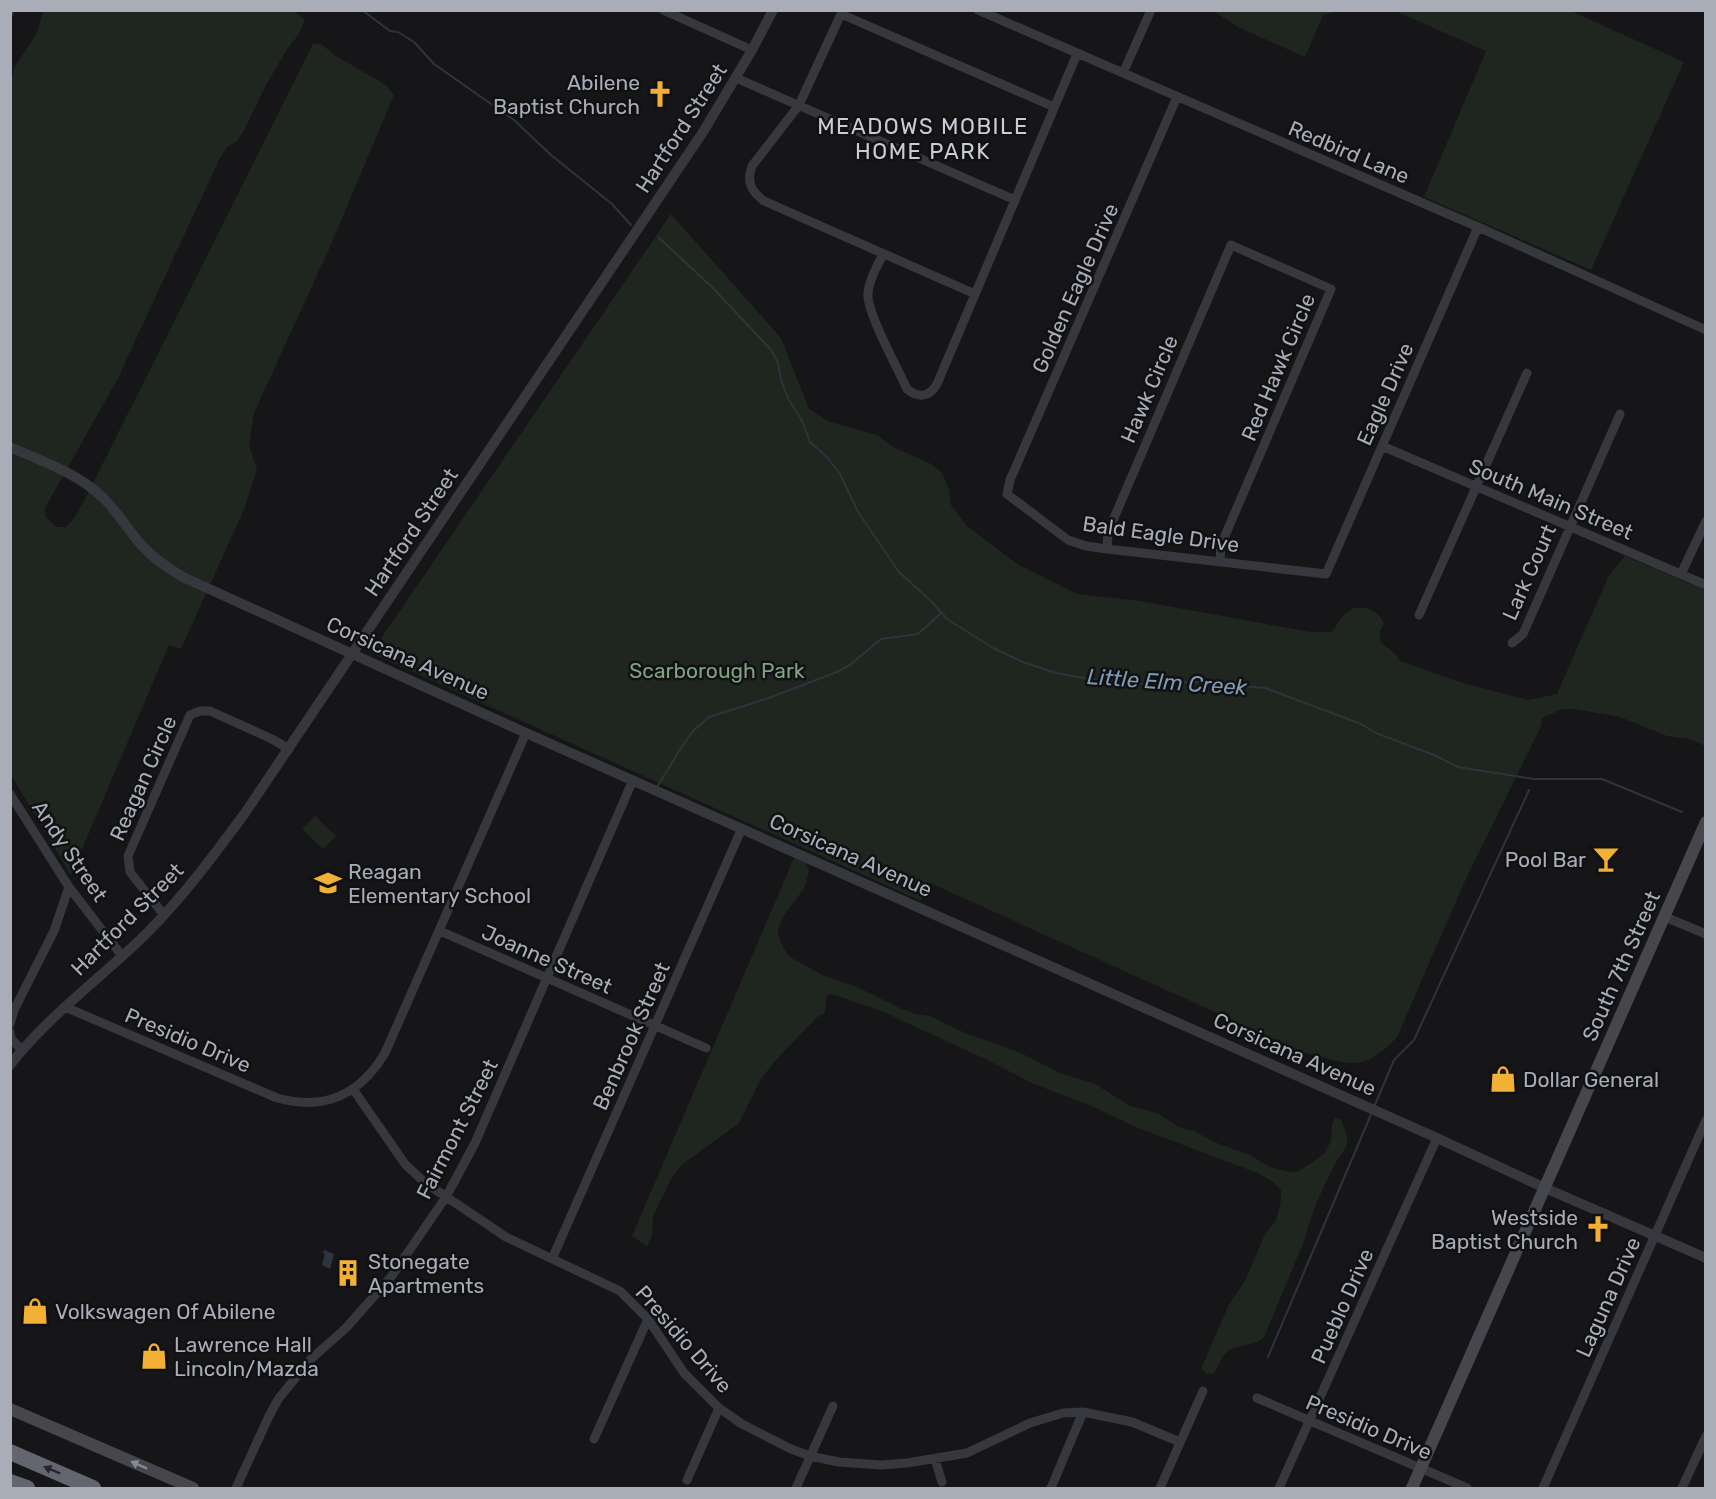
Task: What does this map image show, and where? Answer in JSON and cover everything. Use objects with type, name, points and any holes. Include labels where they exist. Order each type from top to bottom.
[{"type":"highway","points":[[10,1452],[93,1488]]},
{"type":"highway","points":[[10,1482],[27,1488]]},
{"type":"main road","name":"South 7th Street","points":[[1412,1488],[1704,826]]},
{"type":"main road","points":[[10,1409],[192,1488]]},
{"type":"street","points":[[663,10],[752,50]]},
{"type":"street","name":"Hartford Street","points":[[10,1065],[65,1007],[164,915],[206,866],[289,749],[636,233],[736,78],[774,10]]},
{"type":"street","name":"Redbird Lane","points":[[978,10],[1478,227],[1706,330]]},
{"type":"street","points":[[1123,73],[1151,10]]},
{"type":"street","points":[[975,294],[764,201],[755,194],[748,176],[752,166],[799,105],[841,14],[1054,107]]},
{"type":"street","points":[[883,254],[870,282],[868,298],[907,389],[921,396],[933,391],[1077,54]]},
{"type":"street","points":[[736,78],[1016,200]]},
{"type":"street","name":"Golden Eagle Drive","points":[[1007,494],[1010,480],[1178,97]]},
{"type":"street","name":"Eagle Drive","points":[[1326,574],[1478,227]]},
{"type":"street","name":"Hawk Circle","points":[[1107,549],[1108,532],[1231,245]]},
{"type":"street","name":"Red Hawk Circle","points":[[1220,560],[1221,545],[1331,289],[1231,245]]},
{"type":"street","points":[[1419,615],[1527,373]]},
{"type":"street","name":"Lark Court","points":[[1512,643],[1522,634],[1620,414]]},
{"type":"street","name":"South Main Street","points":[[1382,446],[1706,585]]},
{"type":"street","name":"Corsicana Avenue","points":[[10,447],[71,474],[87,484],[114,509],[140,543],[168,569],[633,780],[1706,1258]]},
{"type":"street","name":"Bald Eagle Drive","points":[[1007,494],[1068,540],[1086,546],[1326,574]]},
{"type":"street","points":[[1681,574],[1706,520]]},
{"type":"street","name":"Reagan Circle","points":[[164,915],[130,872],[128,856],[190,715],[200,711],[210,711],[289,749]]},
{"type":"street","points":[[353,1089],[368,1076],[385,1053],[526,732]]},
{"type":"street","name":"Fairmont Street","points":[[236,1488],[279,1398],[311,1359],[346,1328],[391,1277],[446,1197],[476,1143],[633,780]]},
{"type":"street","name":"Andy Street","points":[[10,794],[69,887],[122,956]]},
{"type":"street","name":"Benbrook Street","points":[[552,1259],[742,828]]},
{"type":"street","points":[[10,1024],[14,1010],[54,931],[69,887]]},
{"type":"street","points":[[1665,917],[1706,934]]},
{"type":"street","name":"Joanne Street","points":[[440,931],[706,1048]]},
{"type":"street","name":"Presidio Drive","points":[[65,1007],[277,1098],[297,1103],[316,1103],[332,1099],[353,1089],[405,1164],[424,1182],[506,1237],[620,1291],[648,1318],[684,1373],[719,1408],[768,1439],[810,1456],[881,1466],[935,1459],[973,1450],[1014,1430],[1063,1413],[1083,1413],[1132,1422],[1180,1442]]},
{"type":"street","points":[[10,1032],[11,1039],[22,1050]]},
{"type":"street","name":"Laguna Drive","points":[[1543,1488],[1706,1120]]},
{"type":"street","name":"Pueblo Drive","points":[[1279,1488],[1437,1138]]},
{"type":"street","points":[[594,1438],[648,1318]]},
{"type":"street","points":[[1160,1488],[1203,1391]]},
{"type":"street","name":"Presidio Drive","points":[[1257,1398],[1467,1488]]},
{"type":"street","points":[[796,1488],[833,1406]]},
{"type":"street","points":[[687,1480],[719,1408]]},
{"type":"street","points":[[1051,1488],[1083,1413]]},
{"type":"street","points":[[1682,1488],[1706,1436]]},
{"type":"street","points":[[935,1459],[942,1482]]},
{"type":"green space","points":[[43,11],[293,11],[305,19],[299,34],[267,83],[243,132],[237,141],[227,147],[219,160],[117,380],[45,508],[46,517],[56,527],[66,527],[84,501],[313,44],[321,44],[336,56],[386,85],[394,95],[329,249],[254,413],[249,445],[257,469],[245,507],[181,649],[169,645],[71,875],[11,775],[10,89],[14,68],[37,33]]},
{"type":"green space","points":[[1213,11],[1336,11],[1323,15],[1305,57],[1238,27]]},
{"type":"green space","points":[[1395,11],[1571,11],[1684,62],[1591,270],[1424,197],[1486,51]]},
{"type":"green space","name":"Scarborough Park","points":[[671,214],[781,338],[809,409],[830,422],[877,435],[893,447],[931,464],[942,473],[949,489],[951,505],[967,526],[1017,564],[1077,594],[1140,601],[1310,632],[1332,632],[1347,612],[1357,608],[1368,609],[1374,611],[1382,619],[1384,624],[1380,631],[1380,641],[1400,661],[1463,683],[1528,700],[1557,694],[1609,575],[1625,556],[1705,590],[1705,746],[1690,739],[1667,736],[1620,717],[1574,709],[1563,709],[1542,718],[1541,726],[1464,883],[1397,1037],[1374,1057],[1354,1063],[1303,1052],[930,883],[921,901],[371,653]]},
{"type":"green space","points":[[315,816],[336,836],[323,849],[302,829]]},
{"type":"green space","points":[[794,858],[806,863],[809,871],[805,887],[783,917],[778,928],[778,935],[790,957],[822,975],[857,987],[902,1009],[930,1016],[965,1033],[1019,1052],[1060,1073],[1095,1084],[1130,1106],[1157,1113],[1179,1127],[1194,1131],[1214,1142],[1281,1170],[1299,1171],[1324,1154],[1331,1141],[1335,1118],[1341,1120],[1346,1134],[1346,1146],[1336,1161],[1318,1200],[1305,1239],[1261,1340],[1231,1349],[1223,1356],[1214,1373],[1208,1374],[1201,1369],[1228,1306],[1245,1281],[1265,1234],[1276,1220],[1281,1190],[1274,1183],[1260,1174],[1133,1126],[1092,1106],[1034,1084],[881,1011],[835,995],[828,995],[825,1013],[817,1017],[761,1079],[739,1123],[680,1166],[653,1216],[652,1236],[647,1246],[632,1236]]},
{"type":"shaded area","points":[[324,1250],[334,1254],[330,1269],[322,1265]]},
{"type":"waterway","points":[[10,20],[14,10]]},
{"type":"waterway","name":"Little Elm Creek","points":[[362,10],[390,31],[398,32],[414,42],[434,64],[514,120],[551,155],[612,204],[631,225]]},
{"type":"waterway","name":"Little Elm Creek","points":[[659,238],[713,288],[771,350],[778,363],[781,380],[789,400],[802,421],[810,442],[827,457],[840,474],[858,512],[899,572],[947,619],[993,648],[1023,662],[1056,673],[1095,680],[1124,681],[1136,684],[1197,682],[1265,688],[1361,724],[1376,733],[1434,755],[1458,767],[1534,779],[1602,779],[1682,812]]},
{"type":"waterway","points":[[657,787],[693,731],[709,717],[766,699],[837,672],[850,665],[881,639],[918,634],[940,614]]},
{"type":"waterway","points":[[1374,1107],[1394,1060],[1414,1040],[1529,790]]},
{"type":"waterway","points":[[1268,1357],[1372,1112]]},
{"type":"place","name":"Abilene Baptist Church","points":[[660,94]]},
{"type":"place","name":"Pool Bar","points":[[1606,859]]},
{"type":"place","name":"Reagan Elementary School","points":[[328,883]]},
{"type":"place","name":"Dollar General","points":[[1503,1079]]},
{"type":"place","name":"Westside Baptist Church","points":[[1598,1229]]},
{"type":"place","name":"Stonegate Apartments","points":[[348,1273]]},
{"type":"place","name":"Volkswagen Of Abilene","points":[[35,1311]]},
{"type":"place","name":"Lawrence Hall Lincoln/Mazda","points":[[154,1356]]},
{"type":"district","name":"MEADOWS MOBILE HOME PARK","points":[[923,138]]}]
